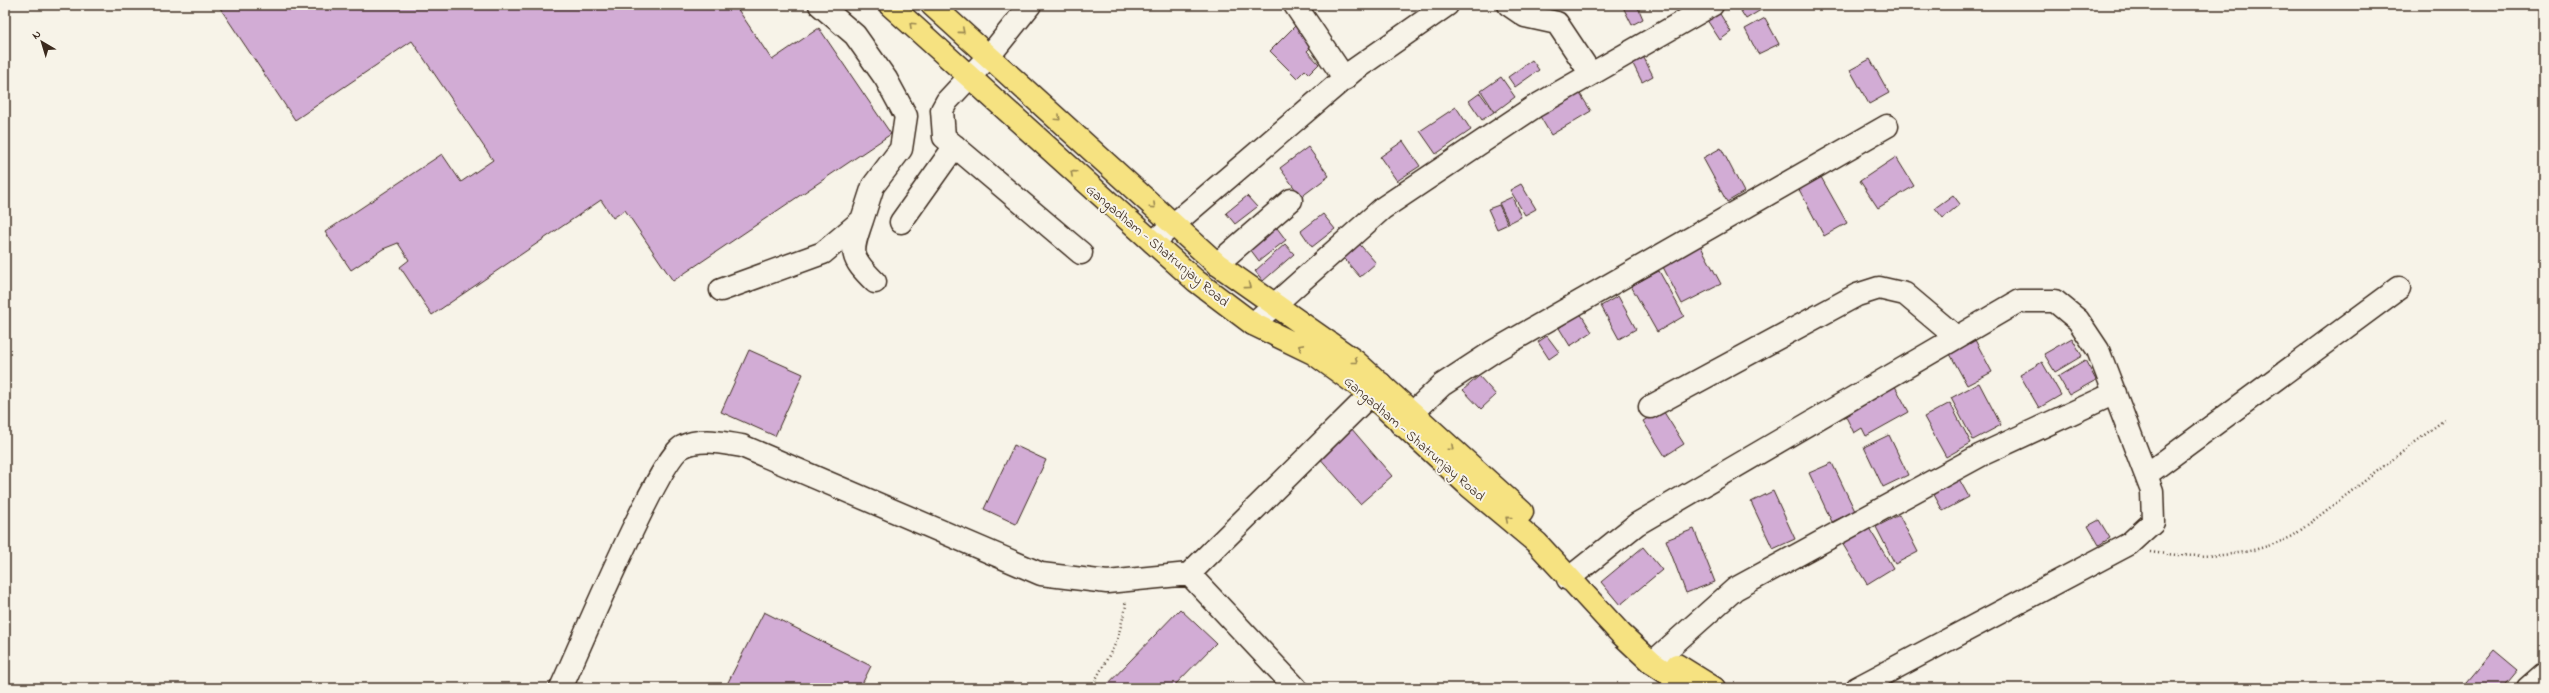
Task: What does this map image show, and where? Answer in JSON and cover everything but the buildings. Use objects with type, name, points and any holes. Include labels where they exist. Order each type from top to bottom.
[{"type":"main road","name":"Gangadham - Shatrunjay Road","points":[[890,5],[969,79],[1196,281],[1253,324],[1313,353],[1376,390],[1407,418],[1469,486],[1574,575],[1656,659],[1689,688]]},
{"type":"main road","name":"Gangadham - Shatrunjay Road","points":[[932,5],[990,55],[1217,264],[1356,361],[1376,390]]},
{"type":"main road","name":"Gangadham - Shatrunjay Road","points":[[1656,659],[1714,688]]},
{"type":"street","points":[[820,5],[855,35],[886,79],[906,116],[901,149],[873,186],[853,244],[856,262],[875,282]]},
{"type":"street","points":[[1030,5],[990,55],[969,79],[946,101],[942,110],[944,136],[1081,253]]},
{"type":"street","points":[[1295,5],[1345,79]]},
{"type":"street","points":[[1153,242],[1345,79],[1447,5]]},
{"type":"street","points":[[1509,5],[1525,16],[1557,23],[1591,74]]},
{"type":"street","points":[[1253,324],[1383,208],[1534,107],[1712,5]]},
{"type":"street","points":[[1407,418],[1442,385],[1494,352],[1887,126]]},
{"type":"street","points":[[901,222],[955,146]]},
{"type":"street","points":[[1217,264],[1291,200]]},
{"type":"street","points":[[721,290],[823,253],[862,220]]},
{"type":"street","points":[[1650,407],[1857,295],[1879,288],[1905,294],[1956,337]]},
{"type":"street","points":[[2146,475],[2399,288]]},
{"type":"street","points":[[1574,575],[1643,520],[2019,301],[2055,301],[2078,320],[2098,350],[2152,492],[2153,522],[2129,544],[1857,688]]},
{"type":"street","points":[[561,688],[657,479],[681,447],[708,441],[742,446],[1041,574],[1107,582],[1189,574],[1376,390]]},
{"type":"street","points":[[1656,659],[1735,589],[1981,455],[2115,393]]},
{"type":"street","points":[[1189,574],[1296,688]]},
{"type":"street","points":[[2528,688],[2544,674]]},
{"type":"path","points":[[2129,544],[2149,552],[2171,555],[2244,554],[2270,546],[2293,536],[2444,420]]},
{"type":"path","points":[[1091,688],[1117,641],[1126,606],[1122,580]]}]
